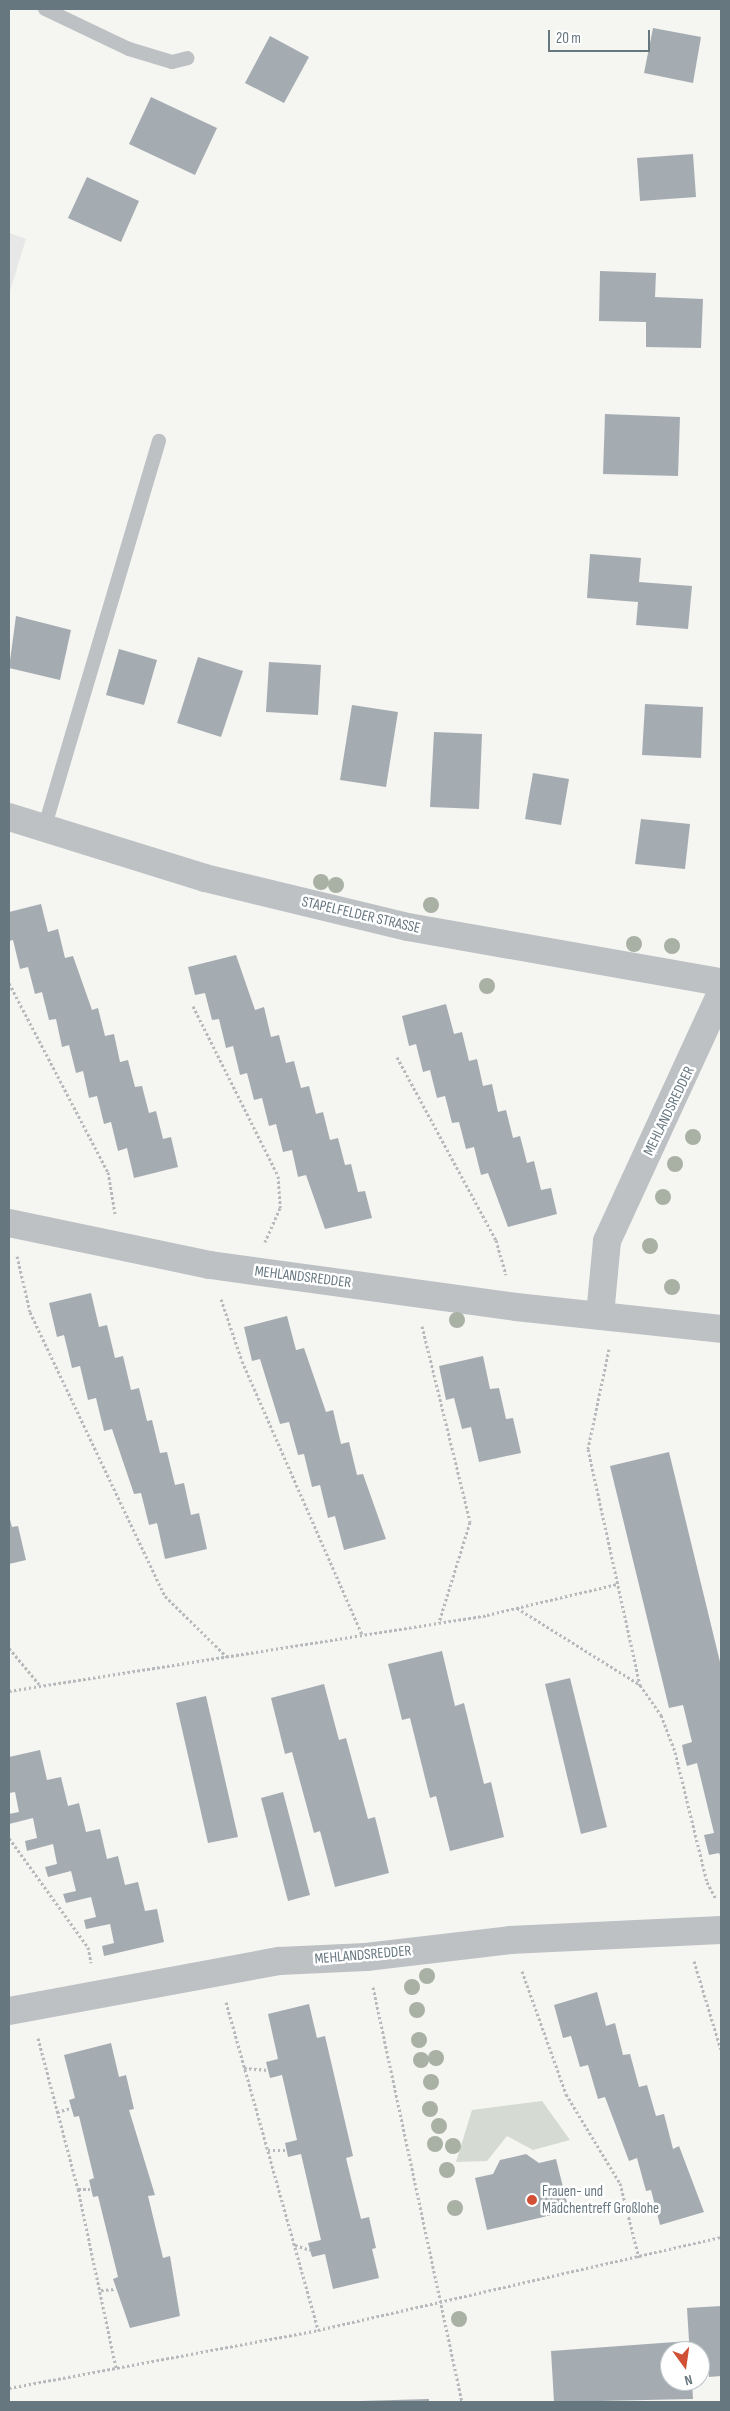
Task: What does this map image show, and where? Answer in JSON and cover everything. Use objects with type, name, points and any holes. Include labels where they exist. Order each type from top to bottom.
[{"type":"street","name":"STAPELFELDER STRASSE","points":[[9,818],[205,878],[399,924],[721,982]]},
{"type":"street","name":"MEHLANDSREDDER","points":[[600,1315],[607,1241],[721,994]]},
{"type":"street","name":"MEHLANDSREDDER","points":[[9,1223],[120,1248],[210,1264],[516,1307],[721,1329]]},
{"type":"street","name":"MEHLANDSREDDER","points":[[20,2009],[217,1970],[279,1961],[366,1957],[510,1940],[721,1930]]},
{"type":"lane","points":[[45,9],[129,49],[172,62],[188,58]]},
{"type":"lane","points":[[44,829],[159,441]]},
{"type":"path","points":[[9,983],[108,1172],[120,1248]]},
{"type":"path","points":[[193,1006],[278,1176],[280,1208],[252,1270]]},
{"type":"path","points":[[397,1057],[496,1240],[516,1307]]},
{"type":"path","points":[[9,1223],[30,1312],[165,1596],[228,1657]]},
{"type":"path","points":[[210,1264],[242,1362],[362,1635]]},
{"type":"path","points":[[414,1292],[470,1522],[439,1622]]},
{"type":"path","points":[[600,1315],[612,1339],[588,1449],[640,1686]]},
{"type":"path","points":[[9,1691],[38,1684],[228,1657],[439,1622],[517,1608],[617,1584]]},
{"type":"path","points":[[517,1608],[640,1686],[661,1715],[675,1752],[707,1882],[721,1908]]},
{"type":"path","points":[[9,1648],[38,1684]]},
{"type":"path","points":[[9,1838],[88,1947],[97,1993]]},
{"type":"path","points":[[687,1932],[707,2013],[721,2050]]},
{"type":"path","points":[[510,1940],[566,2094],[620,2183],[639,2258]]},
{"type":"path","points":[[366,1957],[442,2299],[462,2402]]},
{"type":"path","points":[[217,1970],[318,2330]]},
{"type":"path","points":[[20,2009],[57,2112],[78,2190],[101,2290],[116,2368]]},
{"type":"path","points":[[244,2068],[268,2070]]},
{"type":"path","points":[[57,2112],[71,2108]]},
{"type":"path","points":[[268,2150],[287,2150]]},
{"type":"path","points":[[78,2190],[91,2189]]},
{"type":"path","points":[[9,2388],[318,2330],[442,2299],[639,2258],[721,2237]]},
{"type":"path","points":[[295,2245],[310,2250]]},
{"type":"path","points":[[101,2290],[115,2289]]},
{"type":"shaded area","points":[[9,233],[26,239],[9,294]]},
{"type":"shaded area","points":[[542,2101],[570,2140],[533,2150],[507,2136],[487,2161],[456,2162],[472,2110]]},
{"type":"building","points":[[653,28],[701,37],[693,83],[644,73]]},
{"type":"building","points":[[270,36],[309,57],[284,103],[245,83]]},
{"type":"building","points":[[151,97],[217,128],[195,175],[129,144]]},
{"type":"building","points":[[693,154],[696,197],[640,201],[637,158]]},
{"type":"building","points":[[87,177],[139,201],[121,242],[68,218]]},
{"type":"building","points":[[600,271],[656,273],[655,297],[703,299],[701,348],[646,347],[646,322],[599,321]]},
{"type":"building","points":[[605,414],[680,417],[678,476],[603,474]]},
{"type":"building","points":[[590,554],[641,558],[639,582],[692,586],[688,629],[636,625],[638,602],[587,598]]},
{"type":"building","points":[[16,616],[71,630],[60,680],[9,668]]},
{"type":"building","points":[[119,649],[157,660],[144,705],[106,695]]},
{"type":"building","points":[[198,657],[243,671],[221,737],[177,723]]},
{"type":"building","points":[[269,662],[321,665],[318,715],[266,712]]},
{"type":"building","points":[[645,704],[703,707],[701,758],[642,755]]},
{"type":"building","points":[[352,705],[398,712],[386,787],[340,780]]},
{"type":"building","points":[[434,732],[482,734],[479,809],[430,807]]},
{"type":"building","points":[[533,773],[569,779],[561,825],[525,819]]},
{"type":"building","points":[[641,819],[690,824],[685,869],[635,864]]},
{"type":"building","points":[[41,904],[48,932],[58,929],[65,958],[73,956],[92,1010],[98,1008],[105,1036],[114,1034],[120,1062],[128,1060],[135,1087],[142,1086],[149,1113],[156,1111],[163,1139],[171,1137],[178,1167],[134,1178],[127,1148],[118,1151],[111,1122],[104,1124],[97,1096],[89,1098],[83,1071],[76,1073],[69,1045],[62,1047],[56,1019],[49,1020],[42,992],[35,994],[28,967],[20,969],[13,940],[9,941],[9,912]]},
{"type":"building","points":[[236,955],[255,1010],[264,1007],[271,1037],[279,1035],[286,1063],[294,1061],[301,1088],[309,1086],[316,1114],[323,1112],[330,1140],[338,1138],[345,1165],[351,1164],[358,1192],[365,1191],[372,1218],[325,1229],[306,1175],[298,1177],[292,1150],[283,1152],[276,1124],[269,1126],[262,1098],[254,1100],[247,1073],[240,1075],[233,1046],[226,1048],[219,1019],[212,1020],[205,993],[195,995],[188,967]]},
{"type":"building","points":[[446,1004],[454,1034],[462,1032],[469,1061],[477,1059],[483,1086],[492,1084],[498,1112],[506,1110],[513,1138],[520,1136],[527,1163],[534,1161],[541,1190],[551,1188],[557,1214],[508,1227],[488,1173],[481,1175],[474,1147],[466,1149],[459,1122],[452,1123],[445,1096],[437,1098],[430,1070],[423,1072],[416,1044],[409,1046],[402,1016]]},
{"type":"building","points":[[91,1293],[99,1327],[107,1325],[115,1358],[123,1356],[131,1390],[139,1388],[147,1421],[152,1420],[160,1453],[167,1452],[175,1485],[184,1483],[191,1515],[199,1513],[207,1549],[165,1559],[157,1523],[149,1525],[141,1493],[134,1494],[112,1429],[104,1431],[96,1398],[88,1400],[80,1366],[72,1368],[64,1335],[57,1337],[49,1303]]},
{"type":"building","points":[[287,1316],[296,1350],[304,1348],[326,1412],[333,1410],[341,1444],[349,1442],[357,1475],[363,1474],[386,1539],[344,1550],[335,1516],[328,1518],[320,1485],[312,1487],[304,1454],[298,1455],[289,1422],[280,1424],[260,1359],[252,1361],[244,1327]]},
{"type":"building","points":[[483,1356],[490,1389],[499,1388],[506,1419],[513,1418],[521,1453],[479,1462],[471,1427],[462,1429],[454,1398],[446,1400],[439,1366]]},
{"type":"building","points":[[669,1452],[721,1666],[721,1858],[719,1853],[709,1855],[704,1835],[714,1833],[697,1763],[687,1766],[684,1755],[682,1745],[692,1742],[683,1705],[669,1708],[610,1466]]},
{"type":"building","points":[[9,1516],[12,1527],[18,1526],[26,1560],[9,1564]]},
{"type":"building","points":[[442,1651],[455,1706],[464,1703],[484,1784],[491,1782],[504,1837],[450,1851],[436,1796],[430,1798],[410,1718],[402,1720],[388,1664]]},
{"type":"building","points":[[570,1678],[607,1827],[581,1834],[545,1684]]},
{"type":"building","points":[[324,1684],[339,1740],[346,1738],[368,1819],[375,1817],[389,1873],[335,1887],[320,1831],[314,1833],[292,1752],[285,1754],[271,1698]]},
{"type":"building","points":[[206,1696],[238,1837],[208,1843],[176,1703]]},
{"type":"building","points":[[40,1750],[47,1780],[61,1777],[68,1806],[79,1803],[86,1832],[100,1829],[107,1859],[118,1856],[125,1885],[138,1882],[145,1911],[157,1909],[164,1942],[104,1956],[102,1946],[114,1943],[110,1924],[86,1929],[84,1920],[96,1917],[91,1897],[66,1903],[63,1894],[76,1891],[71,1871],[48,1877],[45,1867],[57,1864],[53,1844],[27,1851],[25,1841],[37,1838],[33,1818],[9,1824],[9,1814],[19,1812],[15,1792],[9,1793],[9,1757]]},
{"type":"building","points":[[283,1792],[310,1895],[288,1901],[261,1798]]},
{"type":"building","points":[[597,1992],[606,2026],[615,2023],[623,2055],[630,2054],[639,2087],[647,2085],[656,2116],[664,2114],[673,2149],[679,2146],[704,2212],[660,2225],[651,2190],[646,2191],[637,2158],[629,2161],[605,2097],[598,2099],[588,2065],[580,2067],[571,2036],[563,2038],[554,2005]]},
{"type":"building","points":[[309,2004],[317,2038],[325,2036],[353,2156],[346,2158],[361,2219],[369,2217],[376,2248],[372,2249],[379,2278],[333,2289],[325,2254],[312,2257],[308,2243],[321,2240],[301,2154],[288,2157],[285,2143],[297,2140],[282,2075],[270,2078],[266,2062],[278,2059],[268,2014]]},
{"type":"building","points":[[111,2043],[119,2077],[126,2075],[134,2109],[129,2110],[155,2195],[148,2196],[163,2258],[170,2256],[180,2316],[130,2328],[113,2279],[118,2277],[98,2196],[93,2197],[89,2180],[94,2178],[79,2116],[74,2117],[69,2100],[75,2098],[64,2055]]},
{"type":"building","points":[[526,2154],[539,2163],[556,2159],[569,2211],[487,2230],[475,2178],[493,2174],[500,2160]]},
{"type":"building","points":[[721,2306],[721,2376],[710,2377],[710,2341],[689,2341],[687,2308]]},
{"type":"building","points":[[660,2343],[660,2391],[693,2391],[693,2399],[554,2402],[551,2351]]},
{"type":"building","points":[[429,2399],[429,2402],[360,2402],[360,2401]]},
{"type":"place","name":"Frauen- und Mädchentreff Großlohe","points":[[532,2200]]}]
